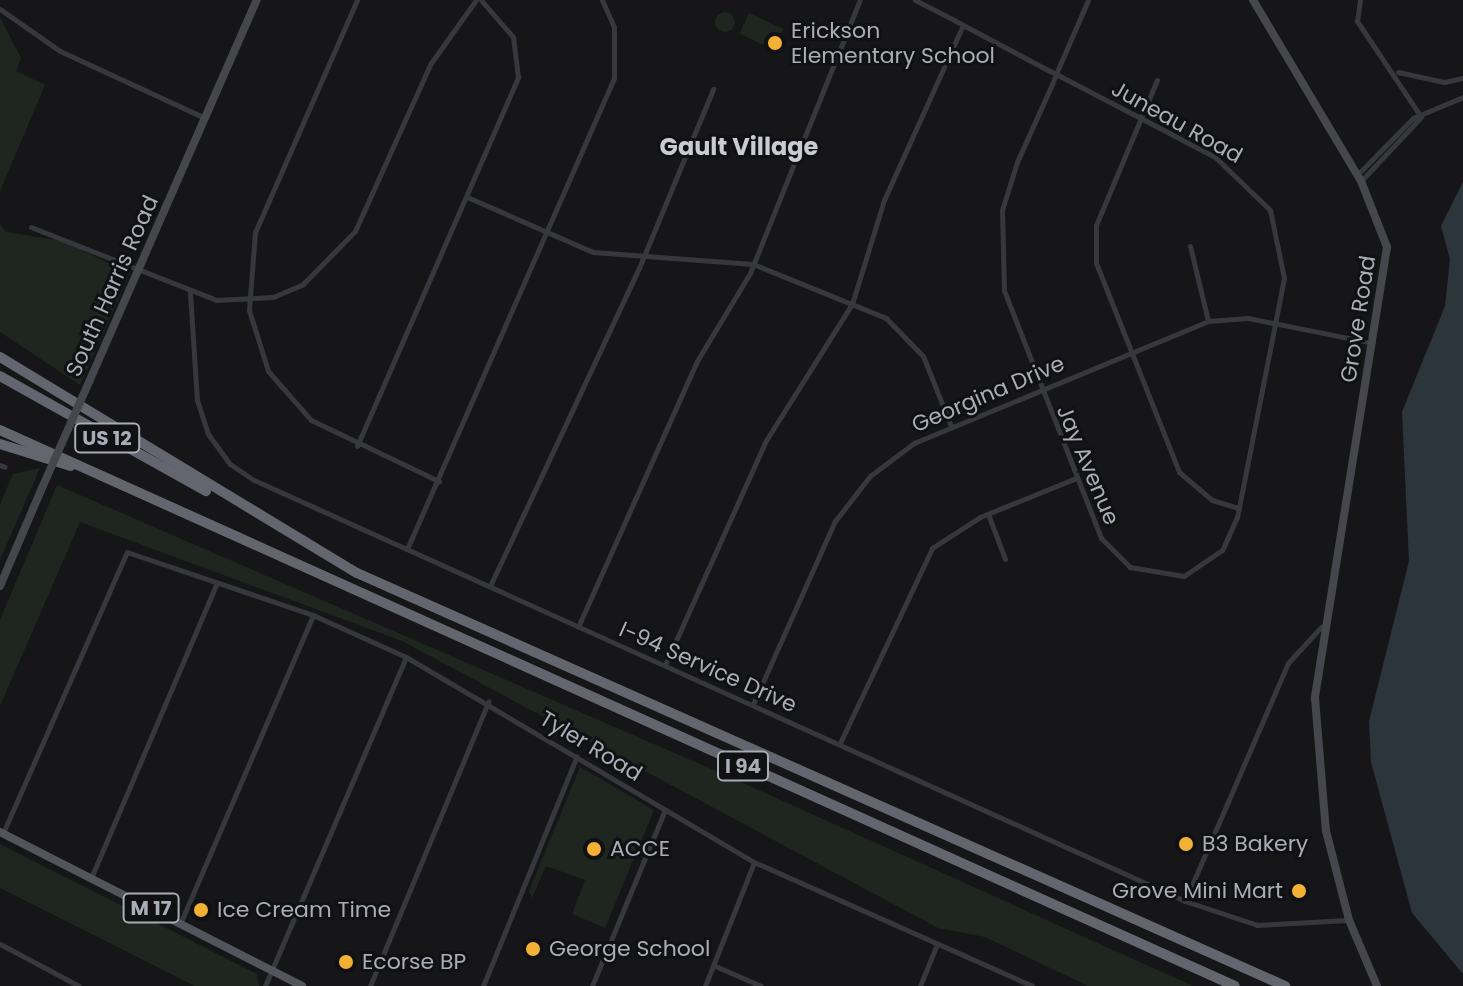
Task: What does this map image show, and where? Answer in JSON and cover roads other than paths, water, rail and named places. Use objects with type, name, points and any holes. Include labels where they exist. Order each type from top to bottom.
[{"type":"highway","name":"I 94","points":[[0,357],[216,494],[391,589],[1285,986]]},
{"type":"highway","name":"US 12","points":[[0,376],[192,488],[216,494]]},
{"type":"highway","name":"I 94","points":[[0,430],[1235,986]]},
{"type":"highway","name":"US 12","points":[[0,444],[81,467]]},
{"type":"main road","name":"South Harris Road","points":[[0,586],[257,0]]},
{"type":"main road","name":"Grove Road","points":[[1253,0],[1359,178],[1387,247],[1375,343],[1321,627],[1319,774],[1349,920],[1377,986]]},
{"type":"main road","name":"M 17","points":[[1,833],[302,986]]},
{"type":"street","points":[[357,0],[255,232],[248,300],[268,371],[311,420],[357,446],[439,481]]},
{"type":"street","points":[[31,227],[190,293],[248,300],[303,284],[343,250],[431,63],[479,0],[513,37],[518,77],[357,446]]},
{"type":"street","points":[[407,549],[614,78],[614,27],[602,0]]},
{"type":"street","points":[[578,627],[697,361],[753,264],[860,0]]},
{"type":"street","name":"Juneau Road","points":[[915,0],[1238,172],[1270,210],[1284,260],[1277,324],[1239,508]]},
{"type":"street","name":"Jay Avenue","points":[[1088,0],[1017,162],[998,238],[1004,291],[1039,389],[1112,554],[1148,575],[1184,576],[1202,567],[1222,550],[1239,508]]},
{"type":"street","points":[[1360,0],[1357,21],[1397,71],[1421,117]]},
{"type":"street","points":[[0,9],[60,51],[205,118]]},
{"type":"street","points":[[665,665],[772,428],[852,304],[884,200],[963,25]]},
{"type":"street","points":[[1397,71],[1444,82],[1463,78]]},
{"type":"street","points":[[1157,80],[1094,241],[1128,353],[1179,472],[1212,500],[1239,508]]},
{"type":"street","points":[[490,586],[642,259],[713,89]]},
{"type":"street","points":[[1359,178],[1421,117],[1463,97]]},
{"type":"street","points":[[467,197],[593,252],[642,259],[753,264],[852,304],[912,339],[951,426]]},
{"type":"street","points":[[1190,246],[1208,321]]},
{"type":"street","name":"I-94 Service Drive","points":[[190,293],[197,400],[217,449],[254,480],[1185,901],[1257,925],[1349,920]]},
{"type":"street","name":"Georgina Drive","points":[[753,704],[846,504],[883,464],[951,426],[1208,321],[1277,324],[1375,343]]},
{"type":"street","points":[[840,743],[919,568],[953,530],[1076,478]]},
{"type":"street","points":[[988,514],[1005,559]]},
{"type":"street","name":"Tyler Road","points":[[1,833],[127,552],[313,615],[406,657],[488,702],[754,862],[1032,986]]},
{"type":"street","points":[[91,878],[217,583]]},
{"type":"street","points":[[180,924],[313,615]]},
{"type":"street","points":[[1185,901],[1288,663],[1321,627]]},
{"type":"street","points":[[265,986],[406,657]]},
{"type":"street","points":[[370,986],[488,702]]},
{"type":"street","points":[[483,986],[577,756]]},
{"type":"street","points":[[592,986],[665,810]]},
{"type":"street","points":[[705,986],[754,862]]},
{"type":"street","points":[[0,944],[79,986]]},
{"type":"street","points":[[920,986],[937,944]]},
{"type":"street","points":[[713,965],[761,986]]},
{"type":"place","name":"Erickson Elementary School","points":[[775,43]]},
{"type":"place","name":"B3 Bakery","points":[[1186,844]]},
{"type":"place","name":"ACCE","points":[[594,849]]},
{"type":"place","name":"Grove Mini Mart","points":[[1299,891]]},
{"type":"place","name":"Ice Cream Time","points":[[201,910]]},
{"type":"place","name":"George School","points":[[533,949]]},
{"type":"place","name":"Ecorse BP","points":[[346,962]]},
{"type":"district","name":"Gault Village","points":[[739,147]]}]
